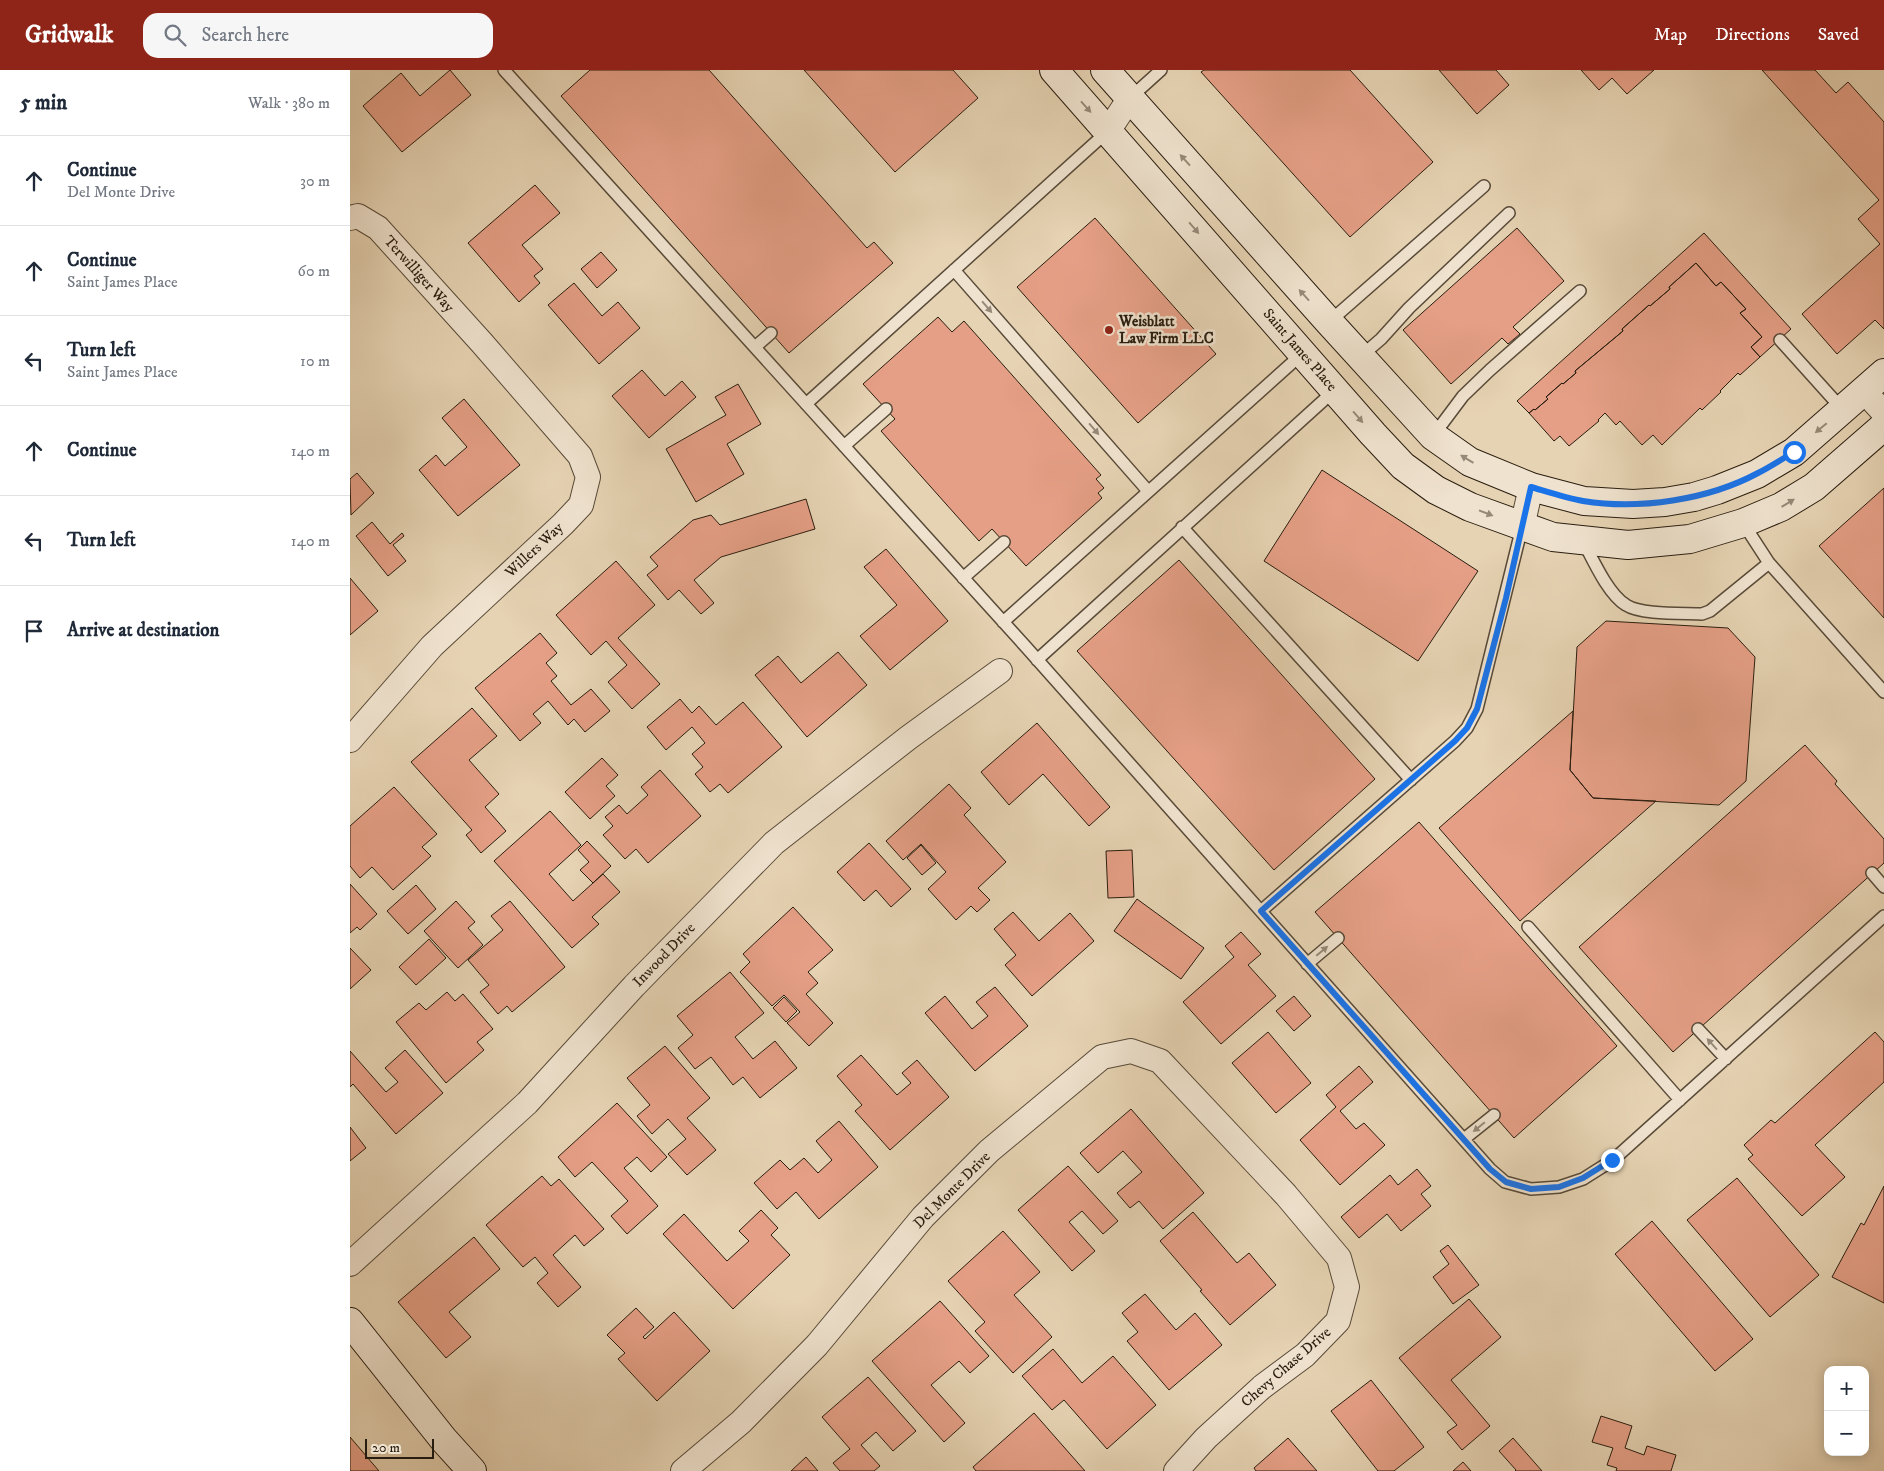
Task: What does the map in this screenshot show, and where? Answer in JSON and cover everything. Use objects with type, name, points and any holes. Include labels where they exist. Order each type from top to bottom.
[{"type":"street","name":"Saint James Place","points":[[1054,70],[1403,466],[1436,490],[1470,507],[1553,537],[1628,545],[1690,539],[1743,523]]},
{"type":"street","points":[[1105,70],[1360,357],[1433,436],[1470,462],[1531,487],[1584,501],[1633,504],[1665,502],[1694,497],[1717,490],[1757,474],[1794,452],[1884,373]]},
{"type":"street","points":[[1108,131],[1130,98]]},
{"type":"street","name":"Terwilliger Way","points":[[350,218],[358,216],[378,228],[482,343]]},
{"type":"street","name":"Willers Way","points":[[350,740],[432,646],[581,505],[588,477],[580,456],[482,343]]},
{"type":"street","points":[[1864,391],[1884,413]]},
{"type":"street","points":[[1743,523],[1781,508],[1814,487],[1884,426]]},
{"type":"street","points":[[1522,527],[1531,487]]},
{"type":"street","name":"Inwood Drive","points":[[350,1264],[527,1103],[634,986],[774,843],[908,738],[1000,671]]},
{"type":"street","name":"Del Monte Drive","points":[[683,1471],[741,1422],[818,1345],[922,1216],[989,1151],[1102,1057],[1131,1051],[1160,1061],[1248,1154]]},
{"type":"street","name":"Chevy Chase Drive","points":[[1176,1471],[1206,1438],[1262,1387],[1305,1354],[1338,1321],[1348,1287],[1338,1258],[1286,1195],[1248,1154]]},
{"type":"street","points":[[350,1322],[444,1440],[472,1471]]},
{"type":"lane","points":[[504,70],[964,578],[1490,1169],[1506,1182],[1531,1189],[1559,1187],[1583,1178],[1612,1160],[1884,916]]},
{"type":"lane","points":[[1130,98],[1161,70]]},
{"type":"lane","points":[[806,404],[1108,131]]},
{"type":"lane","points":[[1329,322],[1484,186]]},
{"type":"lane","points":[[1360,357],[1381,339],[1409,308],[1509,213]]},
{"type":"lane","points":[[954,270],[1148,491]]},
{"type":"lane","points":[[1433,436],[1463,396],[1580,292]]},
{"type":"lane","points":[[755,347],[771,333]]},
{"type":"lane","points":[[1780,340],[1842,410]]},
{"type":"lane","points":[[1003,622],[1304,353]]},
{"type":"lane","points":[[1037,660],[1335,390]]},
{"type":"lane","points":[[844,446],[886,409]]},
{"type":"lane","points":[[1743,523],[1769,563],[1884,692]]},
{"type":"lane","points":[[1261,911],[1411,780],[1467,728],[1477,709],[1522,527]]},
{"type":"lane","points":[[1182,528],[1411,780]]},
{"type":"lane","points":[[1582,540],[1615,595],[1626,605],[1639,611],[1702,614],[1710,611],[1769,563]]},
{"type":"lane","points":[[964,578],[1004,542]]},
{"type":"lane","points":[[1872,873],[1884,887]]},
{"type":"lane","points":[[1528,927],[1680,1100]]},
{"type":"lane","points":[[1307,964],[1338,938]]},
{"type":"lane","points":[[1698,1029],[1726,1059]]},
{"type":"lane","points":[[1464,1139],[1494,1115]]},
{"type":"building","points":[[450,70],[471,95],[402,152],[363,106],[401,73],[420,96]]},
{"type":"building","points":[[590,70],[709,70],[867,248],[874,242],[893,263],[789,353],[561,96]]},
{"type":"building","points":[[804,70],[953,70],[978,98],[895,172]]},
{"type":"building","points":[[1204,70],[1350,70],[1433,162],[1350,237],[1201,72]]},
{"type":"building","points":[[1439,70],[1496,70],[1509,85],[1477,114]]},
{"type":"building","points":[[1581,70],[1654,70],[1627,94],[1612,78],[1599,90]]},
{"type":"building","points":[[1762,70],[1815,70],[1836,93],[1848,82],[1884,122],[1884,329],[1875,320],[1837,354],[1802,314],[1880,244],[1858,219],[1879,200]]},
{"type":"building","points":[[535,185],[560,213],[522,245],[543,269],[534,276],[540,283],[519,302],[468,243]]},
{"type":"building","points":[[1095,218],[1216,354],[1138,423],[1017,287]]},
{"type":"building","points":[[1517,228],[1564,281],[1513,327],[1520,334],[1508,344],[1502,338],[1451,384],[1403,330]]},
{"type":"building","points":[[1704,233],[1791,329],[1760,357],[1751,347],[1762,337],[1740,313],[1746,309],[1721,282],[1716,286],[1696,263],[1669,287],[1670,289],[1622,329],[1623,331],[1575,371],[1576,373],[1546,397],[1548,399],[1535,410],[1529,413],[1517,401]]},
{"type":"building","points":[[601,252],[617,270],[597,288],[581,269]]},
{"type":"building","points":[[1696,263],[1716,286],[1721,282],[1746,309],[1740,313],[1762,337],[1751,347],[1760,357],[1740,375],[1738,373],[1702,410],[1700,408],[1662,445],[1653,435],[1642,445],[1620,421],[1616,425],[1605,413],[1599,421],[1569,446],[1560,436],[1554,441],[1529,413],[1548,399],[1546,397],[1576,373],[1575,371],[1623,331],[1622,329],[1670,289],[1669,287]]},
{"type":"building","points":[[574,283],[602,316],[618,302],[640,328],[599,364],[548,305]]},
{"type":"building","points":[[938,317],[952,332],[964,321],[1101,475],[1096,479],[1104,488],[1098,493],[1102,498],[1026,566],[992,529],[979,541],[881,431],[895,419],[863,384]]},
{"type":"building","points":[[642,370],[665,396],[682,381],[696,397],[649,438],[612,396]]},
{"type":"building","points":[[738,384],[761,424],[727,444],[744,474],[696,502],[666,449],[726,415],[715,397]]},
{"type":"building","points":[[464,399],[520,465],[458,516],[419,470],[436,455],[445,466],[467,447],[442,418]]},
{"type":"building","points":[[1322,470],[1478,571],[1418,661],[1264,561]]},
{"type":"building","points":[[357,473],[374,493],[351,515],[350,479]]},
{"type":"building","points":[[1884,488],[1884,618],[1819,546]]},
{"type":"building","points":[[806,499],[815,529],[721,557],[694,580],[714,603],[701,614],[679,590],[668,600],[647,575],[658,566],[650,557],[693,520],[711,515],[720,525]]},
{"type":"building","points":[[372,522],[390,544],[402,533],[404,536],[393,545],[406,561],[388,576],[356,536]]},
{"type":"building","points":[[886,549],[948,621],[890,670],[860,636],[897,605],[864,567]]},
{"type":"building","points":[[1179,560],[1375,779],[1274,870],[1077,651]]},
{"type":"building","points":[[616,561],[655,605],[618,638],[660,684],[632,709],[608,682],[627,665],[606,641],[591,655],[556,615]]},
{"type":"building","points":[[350,578],[378,611],[350,635]]},
{"type":"building","points":[[1606,621],[1728,628],[1755,657],[1746,781],[1719,805],[1593,798],[1570,770],[1577,647]]},
{"type":"building","points":[[540,633],[557,653],[546,663],[557,676],[551,681],[571,705],[591,689],[610,711],[585,732],[574,719],[568,725],[548,701],[533,714],[541,723],[520,741],[475,688]]},
{"type":"building","points":[[838,652],[867,685],[807,737],[755,675],[778,656],[801,683]]},
{"type":"building","points":[[680,699],[692,713],[699,706],[716,725],[743,702],[782,747],[728,793],[720,784],[710,792],[695,774],[703,767],[692,754],[705,743],[692,727],[666,750],[647,727]]},
{"type":"building","points":[[472,708],[497,736],[469,760],[499,794],[485,807],[506,831],[481,853],[466,835],[472,830],[411,762]]},
{"type":"building","points":[[1573,711],[1570,770],[1593,798],[1656,801],[1520,921],[1439,828]]},
{"type":"building","points":[[1037,723],[1110,807],[1089,826],[1043,774],[1009,805],[981,772]]},
{"type":"building","points":[[1805,745],[1837,781],[1835,784],[1884,839],[1884,863],[1673,1052],[1579,947]]},
{"type":"building","points":[[602,758],[618,775],[606,786],[615,796],[590,819],[565,792]]},
{"type":"building","points":[[660,770],[701,816],[648,863],[636,849],[625,859],[603,835],[613,826],[605,817],[619,805],[627,814],[648,795],[641,787]]},
{"type":"building","points":[[949,784],[971,808],[964,815],[1006,862],[978,888],[990,900],[977,912],[971,906],[956,920],[928,889],[946,872],[921,844],[903,860],[886,841]]},
{"type":"building","points":[[394,787],[437,834],[422,847],[431,856],[393,890],[372,867],[360,878],[350,866],[350,826]]},
{"type":"building","points":[[550,811],[581,845],[549,874],[573,901],[603,874],[620,892],[592,917],[599,924],[572,948],[494,861]]},
{"type":"building","points":[[1419,822],[1617,1046],[1514,1138],[1315,912]]},
{"type":"building","points":[[587,841],[611,866],[593,883],[580,870],[589,862],[578,850]]},
{"type":"building","points":[[869,843],[911,889],[891,907],[876,890],[864,901],[837,872]]},
{"type":"building","points":[[921,845],[936,863],[922,875],[907,858]]},
{"type":"building","points":[[1132,850],[1134,897],[1108,898],[1106,851]]},
{"type":"building","points":[[350,884],[377,914],[360,930],[357,927],[350,933]]},
{"type":"building","points":[[416,885],[436,909],[408,934],[387,911]]},
{"type":"building","points":[[1137,899],[1204,948],[1181,979],[1114,931]]},
{"type":"building","points":[[456,901],[475,922],[468,928],[483,945],[458,968],[424,931]]},
{"type":"building","points":[[510,901],[565,967],[512,1012],[507,1006],[498,1014],[480,992],[489,985],[468,960],[503,930],[491,916]]},
{"type":"building","points":[[793,907],[833,950],[808,972],[818,983],[806,994],[833,1023],[809,1046],[787,1023],[800,1012],[784,995],[772,1006],[740,972],[750,962],[743,954]]},
{"type":"building","points":[[1013,912],[1039,941],[1070,913],[1094,941],[1032,996],[1005,965],[1016,955],[994,929]]},
{"type":"building","points":[[1241,932],[1261,954],[1248,965],[1276,996],[1221,1044],[1183,1002],[1234,957],[1225,946]]},
{"type":"building","points":[[429,939],[446,958],[416,985],[399,967]]},
{"type":"building","points":[[350,948],[371,970],[350,989]]},
{"type":"building","points":[[730,972],[764,1013],[735,1037],[753,1059],[775,1041],[797,1068],[760,1098],[743,1077],[733,1085],[711,1057],[695,1069],[678,1048],[693,1035],[677,1016]]},
{"type":"building","points":[[995,987],[1028,1026],[975,1071],[925,1013],[945,996],[972,1029],[988,1016],[976,1002]]},
{"type":"building","points":[[447,992],[455,1001],[463,994],[493,1029],[477,1042],[484,1050],[446,1083],[396,1022],[419,1003],[426,1010]]},
{"type":"building","points":[[1294,996],[1311,1016],[1294,1031],[1276,1011]]},
{"type":"building","points":[[784,997],[797,1011],[786,1022],[773,1008]]},
{"type":"building","points":[[1268,1032],[1311,1083],[1276,1113],[1232,1063]]},
{"type":"building","points":[[1875,1032],[1884,1042],[1884,1082],[1815,1145],[1845,1177],[1802,1216],[1748,1159],[1753,1155],[1744,1145],[1771,1120],[1775,1123]]},
{"type":"building","points":[[665,1046],[710,1098],[687,1118],[716,1150],[687,1175],[668,1154],[686,1139],[668,1119],[652,1134],[637,1116],[650,1105],[627,1078]]},
{"type":"building","points":[[405,1050],[443,1093],[396,1134],[353,1084],[350,1087],[350,1051],[386,1092],[398,1082],[385,1068]]},
{"type":"building","points":[[861,1055],[897,1095],[911,1083],[902,1073],[917,1060],[949,1097],[890,1150],[855,1111],[862,1105],[837,1076]]},
{"type":"building","points":[[1359,1066],[1373,1082],[1340,1111],[1356,1129],[1364,1123],[1385,1145],[1340,1185],[1300,1140],[1336,1107],[1326,1095]]},
{"type":"building","points":[[617,1103],[667,1157],[651,1172],[637,1157],[624,1168],[658,1206],[627,1234],[611,1216],[628,1201],[592,1162],[575,1177],[558,1157]]},
{"type":"building","points":[[1131,1109],[1204,1193],[1163,1229],[1139,1201],[1130,1208],[1117,1193],[1142,1172],[1123,1151],[1098,1173],[1080,1153]]},
{"type":"building","points":[[839,1121],[878,1167],[819,1219],[796,1192],[777,1209],[754,1183],[780,1160],[790,1170],[804,1158],[818,1173],[832,1160],[816,1141]]},
{"type":"building","points":[[350,1127],[366,1148],[350,1161]]},
{"type":"building","points":[[1068,1166],[1118,1221],[1103,1234],[1082,1211],[1069,1222],[1095,1251],[1072,1271],[1018,1210]]},
{"type":"building","points":[[1417,1169],[1431,1186],[1421,1194],[1431,1206],[1401,1231],[1387,1214],[1359,1238],[1341,1217],[1390,1175],[1398,1185]]},
{"type":"building","points":[[542,1176],[551,1186],[559,1179],[604,1229],[584,1246],[575,1235],[553,1255],[581,1287],[558,1307],[537,1283],[548,1273],[535,1257],[523,1267],[486,1225]]},
{"type":"building","points":[[1737,1178],[1819,1275],[1770,1317],[1687,1220]]},
{"type":"building","points":[[1884,1186],[1884,1303],[1832,1277],[1861,1223],[1864,1225]]},
{"type":"building","points":[[761,1210],[778,1228],[771,1235],[790,1255],[733,1309],[663,1234],[684,1214],[727,1261],[749,1241],[739,1231]]},
{"type":"building","points":[[1193,1212],[1237,1263],[1249,1253],[1276,1285],[1230,1325],[1160,1241]]},
{"type":"building","points":[[1652,1221],[1753,1339],[1715,1371],[1615,1254]]},
{"type":"building","points":[[1003,1231],[1040,1272],[1014,1295],[1052,1337],[1013,1373],[975,1331],[985,1322],[948,1281]]},
{"type":"building","points":[[474,1237],[500,1269],[449,1312],[471,1337],[446,1358],[398,1302]]},
{"type":"building","points":[[1448,1245],[1479,1285],[1453,1304],[1433,1277],[1449,1264],[1440,1251]]},
{"type":"building","points":[[1145,1294],[1176,1330],[1195,1313],[1222,1345],[1169,1390],[1127,1341],[1138,1332],[1122,1313]]},
{"type":"building","points":[[1469,1299],[1501,1337],[1451,1380],[1490,1426],[1462,1450],[1447,1432],[1457,1425],[1399,1358]]},
{"type":"building","points":[[940,1301],[989,1356],[970,1373],[959,1361],[931,1385],[965,1423],[944,1442],[872,1361]]},
{"type":"building","points":[[636,1308],[654,1327],[643,1337],[645,1339],[674,1312],[710,1351],[657,1401],[618,1359],[625,1353],[607,1335]]},
{"type":"building","points":[[1053,1349],[1082,1383],[1113,1356],[1156,1405],[1107,1449],[1064,1400],[1052,1410],[1022,1376]]},
{"type":"building","points":[[868,1377],[916,1431],[893,1451],[876,1432],[861,1445],[880,1466],[874,1471],[840,1471],[833,1463],[850,1449],[822,1417]]},
{"type":"building","points":[[1371,1380],[1424,1447],[1394,1471],[1378,1471],[1331,1411]]},
{"type":"building","points":[[1034,1413],[1085,1471],[976,1471],[973,1467]]},
{"type":"building","points":[[1601,1416],[1632,1426],[1625,1448],[1644,1455],[1647,1446],[1676,1455],[1671,1471],[1616,1471],[1617,1468],[1607,1465],[1613,1448],[1592,1442]]},
{"type":"building","points":[[350,1437],[379,1471],[350,1471]]},
{"type":"building","points":[[1288,1438],[1317,1471],[1256,1471],[1254,1468]]},
{"type":"building","points":[[1513,1438],[1542,1471],[1515,1471],[1499,1451]]},
{"type":"building","points":[[806,1457],[818,1471],[791,1471]]},
{"type":"building","points":[[1463,1462],[1471,1471],[1453,1471]]},
{"type":"place","name":"Weisblatt Law Firm LLC","points":[[1109,330]]},
{"type":"route","points":[[1612,1160],[1583,1178],[1559,1187],[1531,1189],[1506,1182],[1490,1169],[1261,911],[1455,741],[1467,728],[1477,709],[1506,598],[1531,487],[1584,501],[1633,504],[1665,502],[1694,497],[1717,490],[1757,474],[1794,452]]}]
